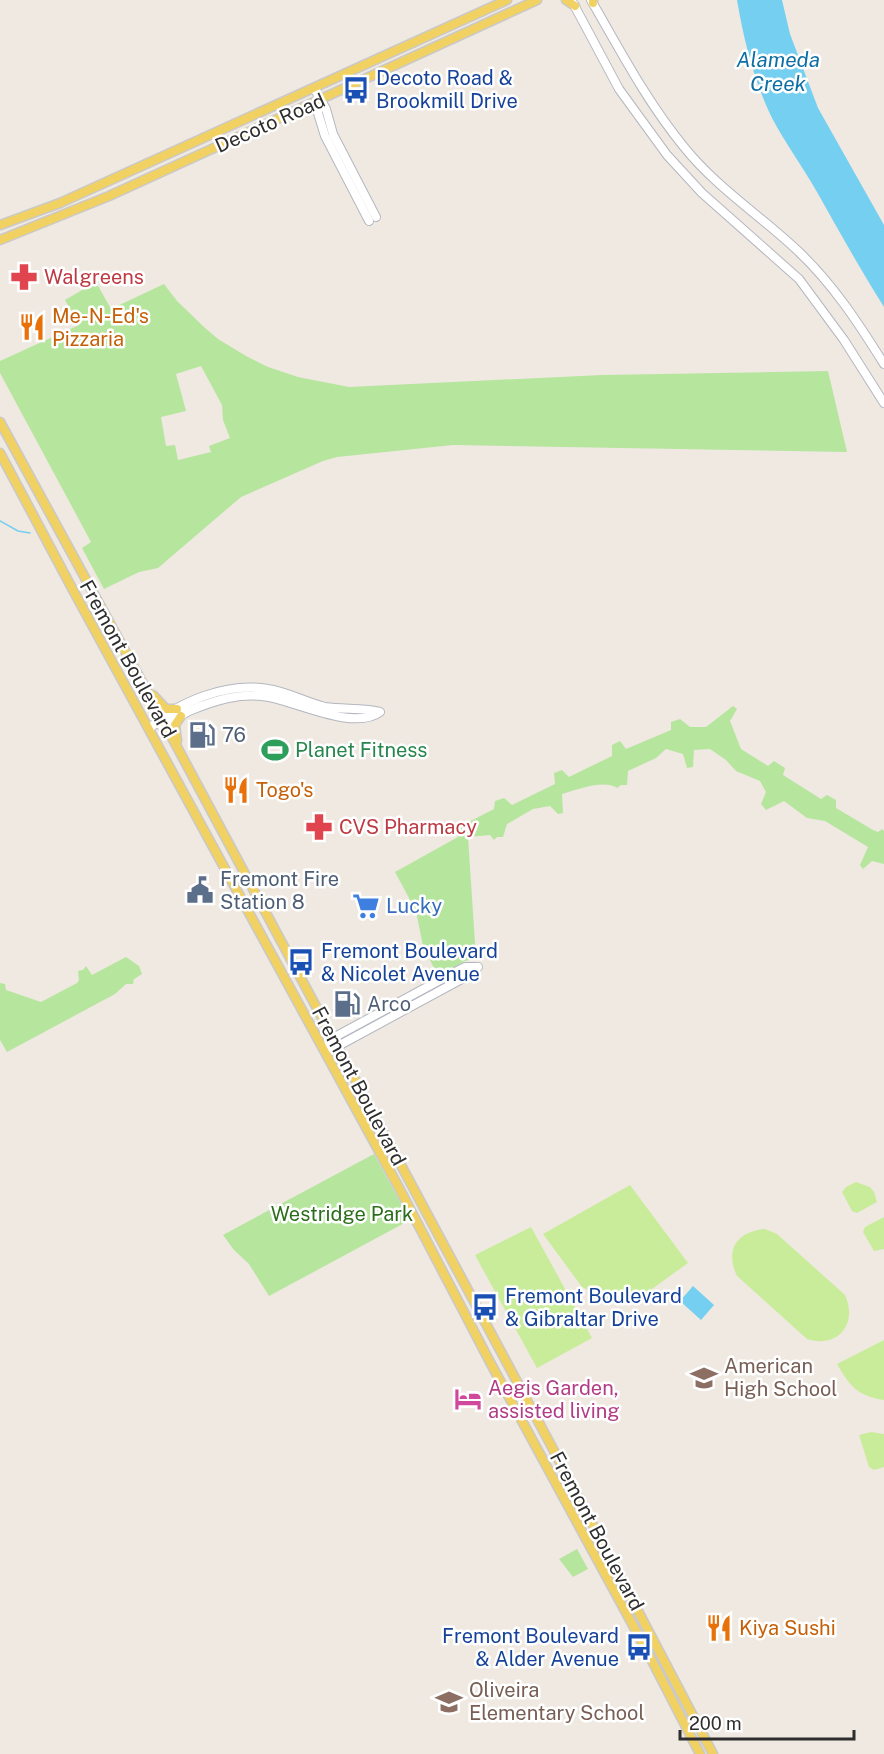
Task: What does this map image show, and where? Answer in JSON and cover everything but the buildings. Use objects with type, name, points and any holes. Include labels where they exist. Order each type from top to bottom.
[{"type":"main road","name":"Decoto Road","points":[[0,225],[60,203],[507,0]]},
{"type":"main road","name":"Decoto Road","points":[[0,240],[109,196],[537,0]]},
{"type":"main road","points":[[566,0],[573,3],[619,89],[668,155],[702,193],[799,279],[844,340],[884,403]]},
{"type":"main road","points":[[592,1],[632,72],[683,147],[709,175],[799,252],[828,282],[884,364]]},
{"type":"main road","points":[[314,88],[320,100],[318,113],[325,136],[373,219]]},
{"type":"main road","name":"Fremont Boulevard","points":[[0,422],[624,1580],[713,1754]]},
{"type":"main road","name":"Fremont Boulevard","points":[[0,453],[324,1050],[700,1754]]},
{"type":"main road","points":[[144,686],[163,706],[179,712],[243,695],[278,699],[335,716],[374,716],[380,712],[323,706],[280,692],[257,688],[216,693],[179,712],[149,729]]},
{"type":"main road","points":[[179,712],[174,730],[180,753]]},
{"type":"main road","points":[[324,1050],[335,1042],[453,973],[465,967],[478,967],[469,975],[335,1042]]},
{"type":"main road","points":[[612,1587],[624,1580]]},
{"type":"green space","points":[[96,282],[111,309],[164,284],[177,301],[204,327],[218,339],[246,356],[268,367],[298,377],[349,387],[602,375],[828,371],[847,452],[453,445],[337,457],[241,497],[158,568],[139,572],[104,589],[82,548],[91,542],[0,373],[0,361],[79,325],[65,300]],"holes":[[[201,366],[222,405],[223,420],[230,438],[209,446],[211,452],[178,460],[175,445],[166,446],[161,417],[186,411],[176,374]]]},
{"type":"green space","points":[[733,706],[737,709],[730,721],[741,749],[768,766],[774,761],[785,768],[783,775],[821,799],[827,795],[836,800],[836,808],[873,830],[878,832],[882,829],[884,831],[884,864],[872,861],[863,869],[860,865],[868,847],[825,821],[807,818],[784,801],[766,810],[761,804],[766,792],[760,781],[736,771],[726,760],[710,749],[694,750],[693,767],[687,768],[683,754],[666,749],[656,758],[628,771],[627,785],[617,788],[598,785],[562,794],[563,813],[558,814],[550,806],[533,809],[507,824],[503,837],[497,837],[494,840],[490,835],[468,837],[476,958],[465,961],[438,976],[423,946],[416,911],[395,872],[458,837],[455,829],[494,809],[495,801],[504,798],[512,805],[555,784],[554,773],[562,770],[569,777],[612,756],[612,745],[620,741],[626,749],[671,730],[671,722],[680,719],[690,727],[706,727]]},
{"type":"green space","points":[[126,957],[139,966],[142,974],[134,979],[133,984],[126,984],[115,994],[7,1052],[0,1040],[0,983],[5,984],[6,990],[41,1002],[77,983],[78,971],[83,970],[86,966],[92,975]]},
{"type":"green space","name":"Westridge Park","points":[[374,1154],[410,1220],[269,1296],[249,1264],[234,1250],[223,1235]]},
{"type":"green space","points":[[856,1182],[870,1187],[877,1202],[857,1213],[852,1211],[842,1192]]},
{"type":"green space","points":[[630,1185],[688,1263],[645,1294],[613,1302],[582,1287],[543,1234]]},
{"type":"green space","points":[[884,1217],[884,1249],[874,1251],[863,1232],[865,1227]]},
{"type":"green space","points":[[531,1227],[592,1338],[537,1368],[475,1255]]},
{"type":"green space","points":[[765,1229],[777,1234],[845,1295],[849,1316],[843,1332],[836,1337],[818,1341],[807,1339],[737,1276],[732,1258],[736,1244],[747,1234]]},
{"type":"green space","points":[[884,1340],[884,1400],[867,1396],[855,1389],[837,1364]]},
{"type":"green space","points":[[871,1432],[884,1434],[884,1467],[874,1470],[869,1467],[859,1435]]},
{"type":"green space","points":[[577,1549],[588,1569],[573,1577],[559,1559]]},
{"type":"water","name":"Alameda Creek","points":[[737,0],[782,0],[790,34],[818,108],[884,225],[884,307],[772,118],[750,60]]},
{"type":"water","points":[[693,1286],[714,1305],[701,1320],[680,1301]]},
{"type":"waterway","points":[[0,521],[18,531],[30,533]]},
{"type":"place","name":"Decoto Road & Brookmill Drive","points":[[356,90]]},
{"type":"place","name":"Walgreens","points":[[24,277]]},
{"type":"place","name":"Me-N-Ed's Pizzaria","points":[[32,327]]},
{"type":"place","name":"76","points":[[202,735]]},
{"type":"place","name":"Planet Fitness","points":[[275,750]]},
{"type":"place","name":"Togo's","points":[[236,790]]},
{"type":"place","name":"CVS Pharmacy","points":[[319,827]]},
{"type":"place","name":"Fremont Fire Station 8","points":[[200,890]]},
{"type":"place","name":"Lucky","points":[[366,906]]},
{"type":"place","name":"Fremont Boulevard & Nicolet Avenue","points":[[301,962]]},
{"type":"place","name":"Arco","points":[[347,1004]]},
{"type":"place","name":"Fremont Boulevard & Gibraltar Drive","points":[[485,1307]]},
{"type":"place","name":"American High School","points":[[704,1378]]},
{"type":"place","name":"Aegis Garden, assisted living","points":[[468,1399]]},
{"type":"place","name":"Kiya Sushi","points":[[719,1628]]},
{"type":"place","name":"Fremont Boulevard & Alder Avenue","points":[[639,1647]]},
{"type":"place","name":"Oliveira Elementary School","points":[[449,1702]]}]
